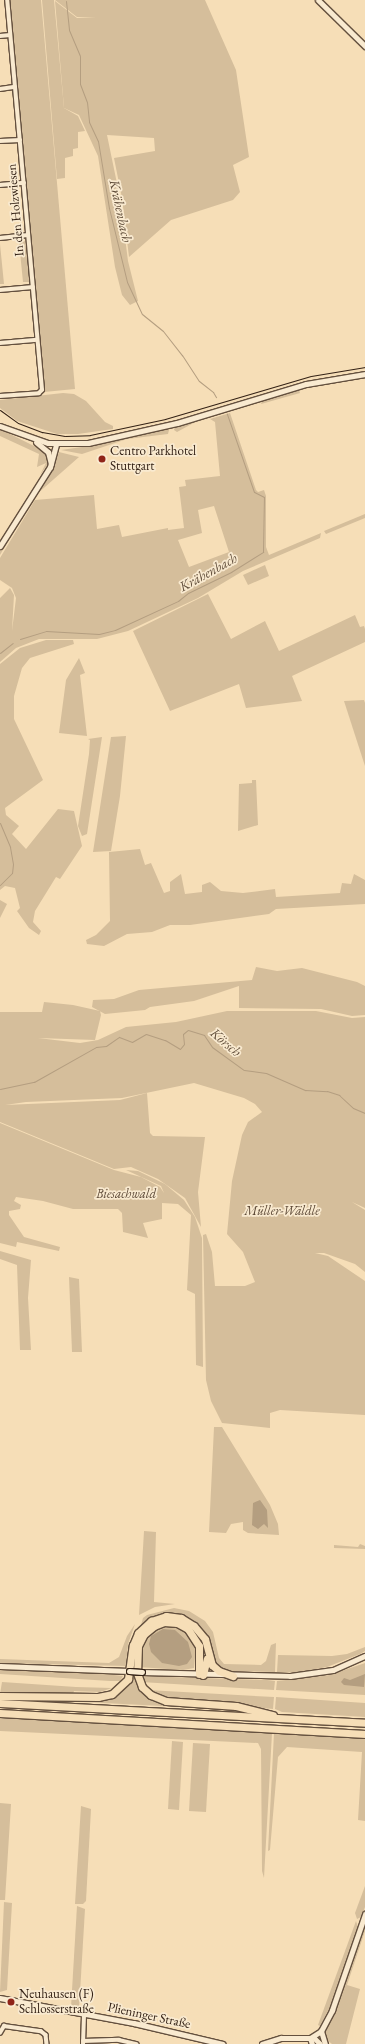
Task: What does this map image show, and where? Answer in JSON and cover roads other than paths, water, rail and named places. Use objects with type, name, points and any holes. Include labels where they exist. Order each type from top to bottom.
[{"type":"highway","points":[[0,1696],[98,1697],[112,1694],[128,1679],[132,1647],[138,1632],[149,1622],[161,1617],[177,1617],[194,1626],[203,1636],[208,1654],[216,1669],[233,1676]]},
{"type":"highway","points":[[201,1675],[199,1646],[188,1629],[177,1623],[164,1622],[154,1626],[144,1634],[138,1646],[136,1673],[142,1687],[153,1697],[168,1701],[236,1706],[285,1718]]},
{"type":"highway","points":[[201,1675],[208,1654]]},
{"type":"highway","points":[[0,1703],[365,1723]]},
{"type":"highway","points":[[0,1713],[365,1734]]},
{"type":"main road","points":[[318,0],[365,46]]},
{"type":"main road","points":[[0,426],[32,439],[56,444],[82,444],[121,437],[184,421],[306,384],[365,374]]},
{"type":"main road","points":[[32,439],[48,452],[51,465]]},
{"type":"main road","points":[[0,546],[51,465],[56,444]]},
{"type":"main road","points":[[0,1666],[201,1675],[284,1677],[333,1670],[365,1656]]},
{"type":"main road","points":[[262,2044],[278,2038],[290,2042],[311,2038],[321,2031],[332,2010],[365,1914]]},
{"type":"main road","points":[[321,2031],[325,2044]]},
{"type":"main road","points":[[311,2038],[312,2044]]},
{"type":"main road","points":[[311,2038],[320,2044]]},
{"type":"street","name":"In den Holzwiesen","points":[[0,396],[40,393],[33,287],[7,0]]},
{"type":"street","points":[[0,36],[10,35]]},
{"type":"street","points":[[0,89],[15,87]]},
{"type":"street","points":[[0,141],[20,140]]},
{"type":"street","points":[[0,185],[24,183]]},
{"type":"street","points":[[0,238],[28,235]]},
{"type":"street","points":[[0,290],[33,287]]},
{"type":"street","points":[[0,343],[37,340]]},
{"type":"street","name":"Plieninger Straße","points":[[0,1998],[84,2014],[223,2044]]},
{"type":"street","points":[[84,2014],[84,2042],[119,2040],[137,2044]]},
{"type":"street","points":[[0,2032],[4,2026],[41,2031],[46,2035],[47,2044]]},
{"type":"waterway","name":"Krähenbach","points":[[66,1],[69,30],[80,56],[80,84],[87,102],[89,122],[98,141],[109,208],[127,282],[142,314],[163,331],[182,355],[199,381],[213,392],[216,397]]},
{"type":"waterway","name":"Krähenbach","points":[[20,639],[46,631],[99,634],[115,630],[178,601],[188,593],[231,572],[263,552],[264,497],[254,492],[227,414]]},
{"type":"waterway","name":"Krähenbach","points":[[0,653],[13,643]]},
{"type":"waterway","name":"Krähenbach","points":[[0,823],[10,847],[13,864],[12,873],[0,885]]},
{"type":"waterway","name":"Körsch","points":[[0,1089],[34,1082],[96,1047],[106,1046],[119,1037],[132,1042],[146,1034],[165,1040],[180,1049],[184,1044],[183,1034],[188,1030],[204,1035],[212,1047],[244,1070],[266,1073],[305,1090],[327,1091],[339,1095],[353,1108],[365,1113]]},
{"type":"tram line","points":[[0,410],[18,423],[42,432],[65,436],[90,435],[165,419],[311,376],[365,367]]},
{"type":"place","name":"Centro Parkhotel Stuttgart","points":[[102,459]]},
{"type":"place","name":"Neuhausen (F) Schlosserstraße","points":[[11,2002]]},
{"type":"park label","name":"Biesachwald","points":[[126,1194]]},
{"type":"park label","name":"Müller-Wäldle","points":[[282,1211]]}]
